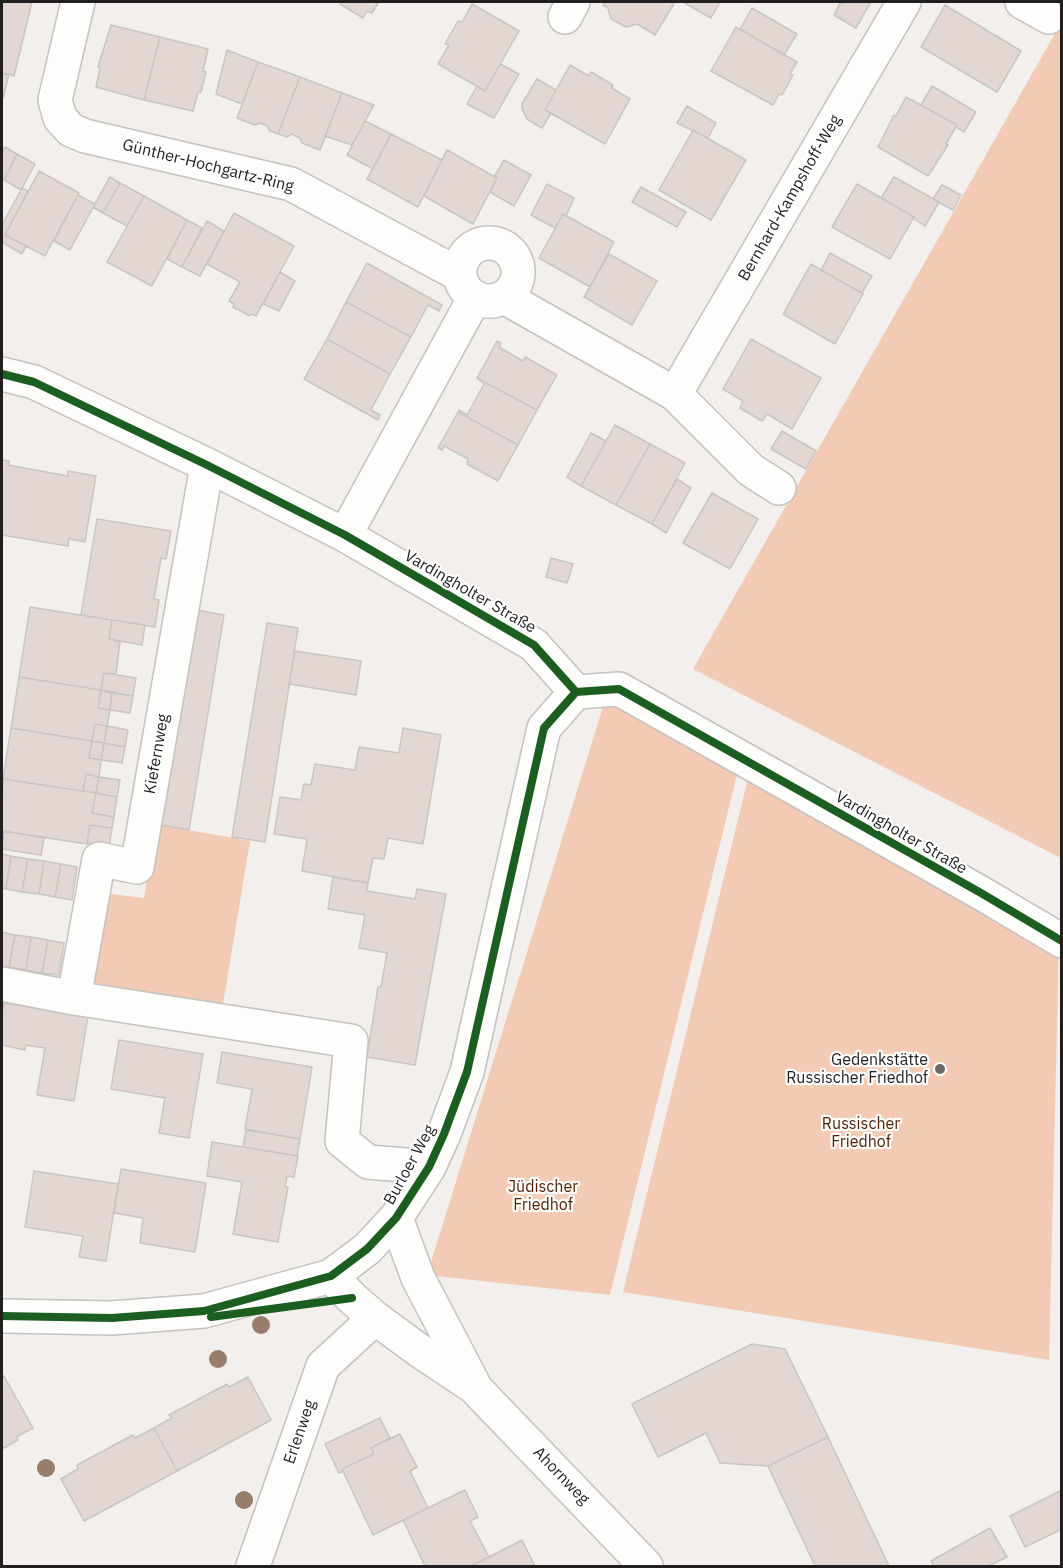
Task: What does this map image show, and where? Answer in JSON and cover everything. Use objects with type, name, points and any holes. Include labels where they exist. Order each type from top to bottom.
[{"type":"street","name":"Günther-Hochgartz-Ring","points":[[78,2],[55,100],[60,118],[71,130],[85,136],[291,184],[480,290],[675,394],[751,470],[779,488]]},
{"type":"street","name":"Bernhard-Kampshoff-Weg","points":[[675,394],[904,2]]},
{"type":"street","points":[[345,535],[480,290]]},
{"type":"street","name":"Vardingholter Straße","points":[[2,374],[34,382],[207,465],[345,535],[534,645],[576,692],[619,689],[1062,941]]},
{"type":"street","name":"Kiefernweg","points":[[74,998],[99,860],[137,867],[207,465]]},
{"type":"street","name":"Burloer Weg","points":[[2,1316],[112,1318],[204,1311],[331,1276],[367,1249],[396,1218],[429,1167],[467,1072],[544,728],[576,692]]},
{"type":"street","points":[[2,984],[74,998],[351,1041],[342,1141],[368,1162],[429,1167]]},
{"type":"street","name":"Ahornweg","points":[[396,1218],[418,1278],[474,1387]]},
{"type":"street","name":"Ahornweg","points":[[331,1276],[375,1318],[474,1387],[646,1566]]},
{"type":"street","name":"Erlenweg","points":[[256,1559],[323,1366],[375,1318]]},
{"type":"green space","points":[[1061,23],[1061,858],[693,669]]},
{"type":"green space","name":"Jüdischer Friedhof","points":[[611,681],[740,762],[610,1295],[427,1275]]},
{"type":"green space","name":"Russischer Friedhof","points":[[751,766],[1059,943],[1049,1360],[623,1292]]},
{"type":"green space","points":[[155,824],[250,841],[223,1004],[88,982],[102,893],[144,898]]},
{"type":"building","points":[[2,2],[32,2],[14,76],[2,73]]},
{"type":"building","points":[[341,2],[379,2],[372,13],[367,11],[363,18],[340,4]]},
{"type":"building","points":[[605,2],[675,2],[655,35],[637,24],[626,27],[611,19],[608,8],[603,5]]},
{"type":"building","points":[[683,2],[720,2],[711,18]]},
{"type":"building","points":[[871,2],[856,28],[834,15],[840,3]]},
{"type":"building","points":[[472,4],[519,31],[485,91],[438,64],[449,45],[445,44],[458,21],[462,22]]},
{"type":"building","points":[[945,5],[1021,51],[997,92],[921,47]]},
{"type":"building","points":[[752,8],[797,34],[784,55],[740,29]]},
{"type":"building","points":[[111,25],[160,37],[144,100],[96,87],[100,68],[98,67]]},
{"type":"building","points":[[736,27],[797,62],[782,95],[779,94],[773,105],[711,71]]},
{"type":"building","points":[[160,37],[208,49],[203,71],[206,72],[193,111],[144,100]]},
{"type":"building","points":[[227,50],[258,62],[242,104],[216,94]]},
{"type":"building","points":[[258,62],[300,77],[278,134],[260,123],[255,125],[237,118]]},
{"type":"building","points":[[500,64],[519,74],[494,118],[467,104],[477,86],[485,91]]},
{"type":"building","points":[[570,65],[589,76],[591,72],[613,85],[612,88],[630,99],[605,144],[545,110]]},
{"type":"building","points":[[2,73],[9,74],[3,98],[2,98]]},
{"type":"building","points":[[300,77],[342,93],[320,150],[302,143],[300,138],[292,134],[287,137],[278,134]]},
{"type":"building","points":[[537,79],[556,90],[545,110],[551,113],[542,128],[527,119],[522,109],[522,104]]},
{"type":"building","points":[[932,86],[976,112],[964,132],[956,127],[957,125],[921,105]]},
{"type":"building","points":[[342,93],[374,105],[352,145],[325,136]]},
{"type":"building","points":[[906,97],[957,125],[946,144],[948,145],[928,176],[878,147]]},
{"type":"building","points":[[687,106],[716,123],[708,138],[677,123]]},
{"type":"building","points":[[365,121],[391,134],[373,169],[347,155]]},
{"type":"building","points":[[693,130],[746,160],[711,220],[659,190]]},
{"type":"building","points":[[391,134],[442,160],[418,207],[367,179]]},
{"type":"building","points":[[5,147],[17,154],[4,180],[2,179],[2,153]]},
{"type":"building","points":[[447,150],[497,178],[473,224],[424,196]]},
{"type":"building","points":[[17,154],[35,164],[21,190],[4,180]]},
{"type":"building","points":[[504,160],[531,175],[514,206],[490,192],[497,178],[494,177]]},
{"type":"building","points":[[39,171],[79,193],[45,256],[5,235]]},
{"type":"building","points":[[110,177],[120,183],[103,213],[93,207]]},
{"type":"building","points":[[894,177],[939,202],[925,226],[881,198]]},
{"type":"building","points":[[120,183],[144,196],[127,226],[103,213]]},
{"type":"building","points":[[547,184],[574,198],[566,216],[563,214],[555,228],[531,215]]},
{"type":"building","points":[[857,184],[914,217],[890,259],[832,227]]},
{"type":"building","points":[[942,185],[961,195],[953,210],[933,199]]},
{"type":"building","points":[[641,187],[686,212],[677,227],[632,202]]},
{"type":"building","points":[[22,188],[28,191],[5,235],[26,246],[22,254],[2,242],[2,225]]},
{"type":"building","points":[[78,195],[95,204],[70,250],[54,241]]},
{"type":"building","points":[[144,196],[187,220],[152,286],[107,262]]},
{"type":"building","points":[[234,213],[294,246],[256,316],[251,314],[250,316],[233,307],[234,304],[229,301],[240,282],[207,264]]},
{"type":"building","points":[[563,214],[614,242],[590,287],[539,258]]},
{"type":"building","points":[[187,220],[202,228],[182,267],[167,259]]},
{"type":"building","points":[[207,221],[224,231],[200,276],[182,267]]},
{"type":"building","points":[[830,253],[872,276],[862,293],[821,270]]},
{"type":"building","points":[[609,254],[657,281],[632,325],[584,297]]},
{"type":"building","points":[[367,263],[442,305],[439,311],[428,305],[411,337],[346,302]]},
{"type":"building","points":[[811,264],[863,294],[835,344],[783,314]]},
{"type":"building","points":[[280,272],[295,281],[279,311],[263,304]]},
{"type":"building","points":[[346,302],[411,337],[390,374],[327,339]]},
{"type":"building","points":[[327,339],[390,374],[371,410],[380,415],[378,420],[304,379]]},
{"type":"building","points":[[751,339],[821,378],[792,429],[767,414],[762,421],[740,408],[743,401],[723,389]]},
{"type":"building","points":[[497,341],[501,343],[499,347],[523,361],[525,357],[557,375],[537,410],[477,378]]},
{"type":"building","points":[[477,378],[537,410],[518,445],[458,412],[459,410],[467,415],[484,384]]},
{"type":"building","points":[[458,412],[518,445],[498,481],[467,464],[468,459],[444,446],[442,450],[438,448]]},
{"type":"building","points":[[615,425],[650,444],[616,505],[581,486]]},
{"type":"building","points":[[782,431],[816,451],[806,469],[771,449]]},
{"type":"building","points":[[591,433],[606,441],[581,486],[567,477]]},
{"type":"building","points":[[650,444],[685,463],[652,524],[616,505]]},
{"type":"building","points":[[2,460],[9,461],[8,465],[68,476],[68,471],[96,476],[85,542],[69,539],[68,546],[2,535]]},
{"type":"building","points":[[677,479],[691,488],[666,533],[652,524]]},
{"type":"building","points":[[712,493],[758,519],[730,569],[683,543]]},
{"type":"building","points":[[97,519],[171,531],[166,559],[161,558],[154,599],[159,600],[155,627],[81,615]]},
{"type":"building","points":[[551,558],[573,564],[567,583],[546,577]]},
{"type":"building","points":[[30,607],[112,620],[109,639],[120,642],[116,674],[104,673],[101,690],[19,677]]},
{"type":"building","points":[[192,609],[224,615],[189,830],[155,824]]},
{"type":"building","points":[[112,620],[145,625],[142,645],[109,639]]},
{"type":"building","points":[[267,623],[298,628],[265,842],[232,837]]},
{"type":"building","points":[[295,651],[361,661],[356,695],[289,684]]},
{"type":"building","points":[[104,673],[136,678],[133,696],[101,690]]},
{"type":"building","points":[[19,677],[101,690],[98,708],[110,710],[107,726],[95,724],[92,741],[11,728]]},
{"type":"building","points":[[101,690],[112,693],[110,710],[98,708]]},
{"type":"building","points":[[112,693],[133,696],[130,713],[110,710]]},
{"type":"building","points":[[95,724],[107,726],[104,743],[92,741]]},
{"type":"building","points":[[107,726],[128,730],[125,747],[104,743]]},
{"type":"building","points":[[11,728],[92,741],[89,758],[101,760],[99,777],[86,774],[83,791],[3,779]]},
{"type":"building","points":[[403,728],[441,735],[423,844],[388,838],[384,859],[373,858],[368,883],[302,871],[307,839],[274,834],[280,797],[301,800],[304,784],[311,785],[315,764],[355,770],[359,747],[399,753]]},
{"type":"building","points":[[92,741],[104,743],[101,760],[89,758]]},
{"type":"building","points":[[104,743],[125,747],[122,763],[101,760]]},
{"type":"building","points":[[86,774],[99,777],[96,793],[83,791]]},
{"type":"building","points":[[99,777],[120,780],[117,797],[96,793]]},
{"type":"building","points":[[3,779],[96,793],[92,813],[114,817],[112,828],[90,825],[87,844],[2,831]]},
{"type":"building","points":[[96,793],[117,797],[114,817],[92,813]]},
{"type":"building","points":[[90,825],[112,828],[109,847],[87,844]]},
{"type":"building","points":[[4,831],[44,838],[41,855],[2,849]]},
{"type":"building","points":[[2,854],[11,856],[6,889],[2,888]]},
{"type":"building","points":[[11,856],[28,859],[22,892],[6,889]]},
{"type":"building","points":[[28,859],[44,861],[39,894],[22,892]]},
{"type":"building","points":[[44,861],[61,864],[55,897],[39,894]]},
{"type":"building","points":[[61,864],[77,867],[72,900],[55,897]]},
{"type":"building","points":[[333,877],[368,883],[367,891],[415,899],[417,889],[446,894],[415,1065],[367,1057],[378,987],[381,987],[387,953],[359,948],[365,915],[328,909]]},
{"type":"building","points":[[2,932],[15,935],[9,967],[2,966]]},
{"type":"building","points":[[15,935],[31,937],[26,970],[9,967]]},
{"type":"building","points":[[31,937],[48,940],[42,973],[26,970]]},
{"type":"building","points":[[48,940],[64,943],[59,975],[42,973]]},
{"type":"building","points":[[4,1003],[88,1016],[74,1101],[37,1095],[45,1048],[26,1045],[25,1050],[2,1045]]},
{"type":"building","points":[[119,1040],[203,1054],[189,1138],[159,1133],[165,1098],[111,1089]]},
{"type":"building","points":[[222,1052],[312,1067],[300,1139],[245,1129],[252,1089],[217,1083]]},
{"type":"building","points":[[246,1130],[300,1139],[297,1156],[243,1147]]},
{"type":"building","points":[[212,1142],[298,1156],[294,1177],[287,1176],[285,1187],[288,1187],[278,1242],[233,1234],[242,1182],[207,1176]]},
{"type":"building","points":[[121,1169],[206,1183],[195,1252],[140,1243],[143,1218],[114,1213]]},
{"type":"building","points":[[34,1171],[118,1184],[106,1261],[79,1257],[83,1236],[25,1227]]},
{"type":"building","points":[[752,1344],[785,1349],[828,1437],[768,1466],[720,1463],[706,1433],[658,1457],[632,1404]]},
{"type":"building","points":[[4,1376],[33,1428],[16,1437],[18,1440],[4,1448],[2,1445],[2,1377]]},
{"type":"building","points":[[248,1377],[271,1420],[177,1471],[154,1428],[172,1418],[169,1415],[227,1384],[229,1387]]},
{"type":"building","points":[[380,1418],[390,1438],[371,1448],[374,1454],[342,1469],[343,1471],[339,1473],[325,1444]]},
{"type":"building","points":[[154,1428],[177,1471],[84,1521],[61,1479],[78,1469],[77,1465],[133,1435],[135,1438]]},
{"type":"building","points":[[400,1434],[417,1467],[410,1471],[428,1508],[373,1535],[342,1469],[374,1454],[371,1448]]},
{"type":"building","points":[[828,1437],[889,1566],[815,1566],[768,1466]]},
{"type":"building","points":[[465,1490],[478,1517],[470,1521],[489,1557],[470,1566],[425,1566],[403,1520]]},
{"type":"building","points":[[1062,1490],[1062,1529],[1025,1547],[1010,1516]]},
{"type":"building","points":[[990,1528],[1007,1557],[988,1566],[934,1566],[931,1561]]},
{"type":"building","points":[[522,1540],[535,1566],[470,1566],[489,1557]]},
{"type":"cycle path","points":[[2,374],[34,382],[207,465],[345,535],[534,645],[576,692]]},
{"type":"cycle path","points":[[576,692],[619,689],[1062,941]]},
{"type":"cycle path","points":[[2,1316],[112,1318],[204,1311],[331,1276],[367,1249],[396,1218],[429,1167],[467,1072],[544,728],[576,692]]},
{"type":"cycle path","points":[[211,1317],[352,1298]]},
{"type":"place","name":"Gedenkstätte Russischer Friedhof","points":[[940,1069]]}]
